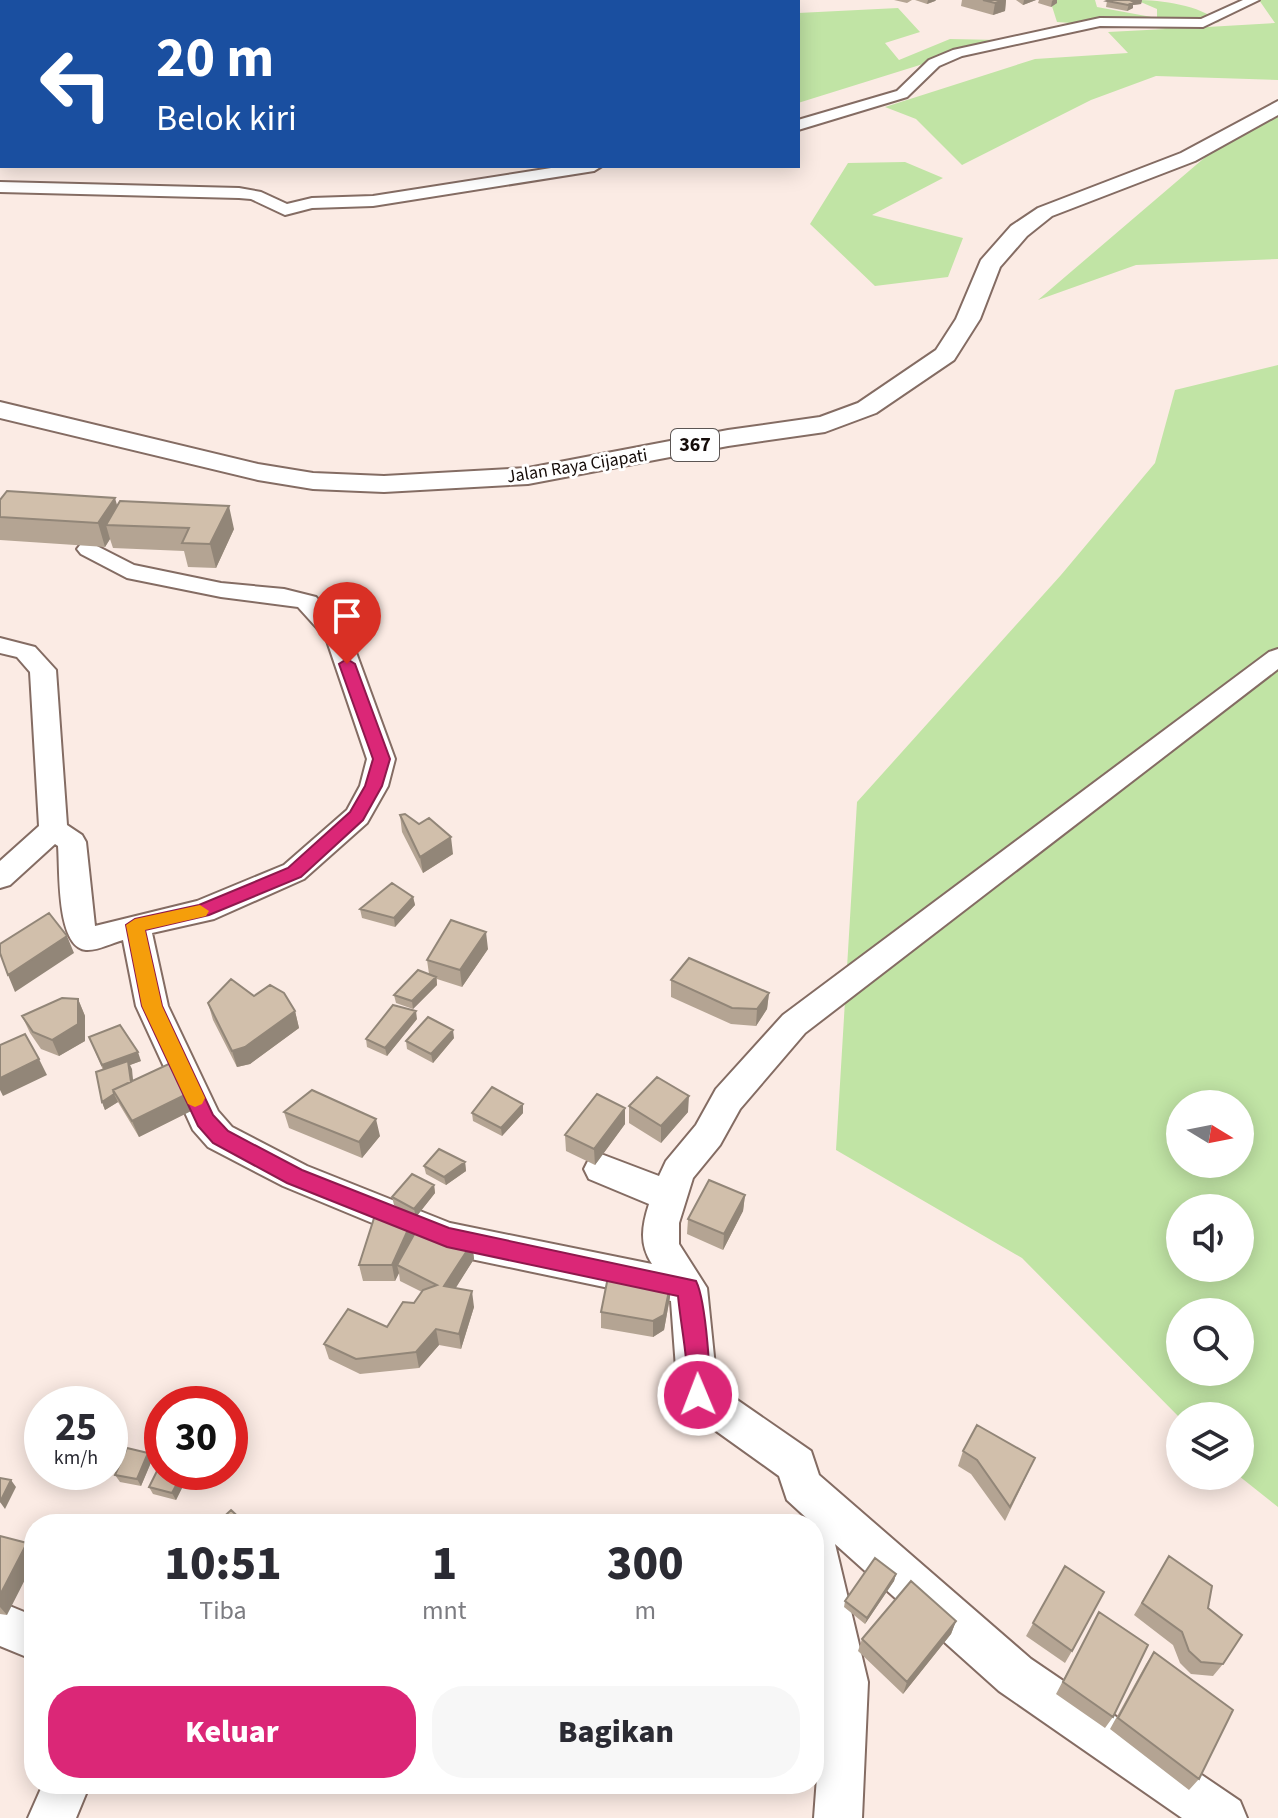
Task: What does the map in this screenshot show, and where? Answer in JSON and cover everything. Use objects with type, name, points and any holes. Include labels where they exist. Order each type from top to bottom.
[{"type":"main road","name":"Jalan Raya Cijapati","points":[[0,410],[258,472],[313,481],[384,484],[528,476],[728,438],[825,424],[867,408],[945,355],[968,319],[989,265],[1031,221],[1045,212],[1201,151],[1278,107]]},
{"type":"street","points":[[800,124],[902,94],[934,63],[958,53],[1100,22],[1203,23],[1253,0]]},
{"type":"street","points":[[0,187],[239,193],[255,195],[285,210],[312,203],[373,201],[581,168]]},
{"type":"street","points":[[53,829],[72,842],[80,931],[88,939],[98,937],[135,925],[203,911],[294,872],[357,816],[374,786],[381,759],[338,636],[307,602],[284,596],[221,590],[127,571],[89,549]]},
{"type":"street","points":[[0,645],[26,652],[43,670],[53,829]]},
{"type":"street","points":[[805,1505],[797,1465],[698,1395],[698,1359],[693,1341],[688,1288],[661,1247],[661,1223],[678,1171],[708,1135],[728,1099],[794,1024],[1278,657]]},
{"type":"street","points":[[0,878],[53,829]]},
{"type":"street","points":[[135,925],[152,1006],[205,1120],[220,1137],[295,1176],[447,1238],[688,1288]]},
{"type":"street","points":[[601,1169],[669,1196]]},
{"type":"street","points":[[824,1520],[1015,1675],[1223,1818]]},
{"type":"street","points":[[824,1586],[846,1682],[838,1818]]},
{"type":"street","points":[[0,1624],[24,1634]]},
{"type":"street","points":[[52,1818],[63,1794]]},
{"type":"green space","points":[[1050,0],[1095,0],[1097,7],[1157,18],[1157,9],[1136,0],[1168,2],[1202,11],[1220,22],[1190,28],[1275,23],[1259,0],[1278,0],[1278,80],[1156,76],[1091,100],[962,165],[916,119],[885,107],[1035,59],[1128,53],[1108,32],[1166,29],[1135,26],[1099,17],[1086,21],[1086,24],[1057,22]]},
{"type":"green space","points":[[898,8],[920,32],[885,43],[899,60],[950,39],[1000,40],[800,102],[800,13]]},
{"type":"green space","points":[[1278,117],[1278,259],[1136,265],[1038,300],[1244,124]]},
{"type":"green space","points":[[905,162],[943,178],[872,215],[963,238],[948,277],[875,286],[810,224],[848,163]]},
{"type":"green space","points":[[1278,365],[1278,1507],[1254,1488],[1254,1402],[1166,1404],[1022,1258],[836,1150],[857,802],[1061,575],[1155,463],[1175,390]]},
{"type":"building","points":[[1107,1],[1134,2],[1128,5]]},
{"type":"building","points":[[7,491],[115,498],[98,523],[0,517],[0,500]]},
{"type":"building","points":[[120,501],[229,506],[210,544],[182,543],[189,528],[106,525]]},
{"type":"building","points":[[405,814],[419,824],[429,818],[451,837],[420,857],[400,815]]},
{"type":"building","points":[[392,883],[413,897],[394,918],[360,909]]},
{"type":"building","points":[[49,913],[67,936],[8,975],[0,944]]},
{"type":"building","points":[[451,920],[486,932],[460,970],[427,960]]},
{"type":"building","points":[[689,958],[769,993],[757,1009],[732,1008],[671,980]]},
{"type":"building","points":[[418,970],[436,977],[412,1001],[394,995]]},
{"type":"building","points":[[231,979],[254,996],[270,985],[284,993],[295,1011],[245,1047],[232,1051],[208,1003]]},
{"type":"building","points":[[62,998],[78,999],[78,1024],[52,1040],[33,1032],[22,1016]]},
{"type":"building","points":[[393,1005],[416,1011],[385,1048],[366,1039]]},
{"type":"building","points":[[428,1017],[453,1030],[431,1054],[406,1041]]},
{"type":"building","points":[[120,1025],[138,1052],[102,1065],[89,1037]]},
{"type":"building","points":[[25,1034],[39,1059],[0,1078],[0,1045]]},
{"type":"building","points":[[128,1061],[131,1082],[113,1090],[114,1094],[102,1102],[96,1072]]},
{"type":"building","points":[[173,1062],[189,1093],[132,1121],[113,1090]]},
{"type":"building","points":[[657,1077],[689,1096],[661,1126],[629,1106]]},
{"type":"building","points":[[492,1087],[523,1104],[501,1128],[472,1113]]},
{"type":"building","points":[[312,1090],[376,1119],[359,1142],[284,1112]]},
{"type":"building","points":[[597,1094],[625,1108],[594,1149],[565,1135]]},
{"type":"building","points":[[439,1149],[465,1162],[444,1177],[424,1166]]},
{"type":"building","points":[[412,1174],[434,1185],[414,1209],[392,1197]]},
{"type":"building","points":[[709,1180],[745,1195],[724,1234],[688,1219]]},
{"type":"building","points":[[376,1212],[412,1221],[392,1265],[359,1265]]},
{"type":"building","points":[[421,1222],[472,1243],[444,1286],[472,1291],[459,1334],[436,1329],[416,1352],[356,1359],[324,1344],[348,1309],[387,1327],[403,1302],[414,1303],[423,1290],[437,1285],[397,1265]]},
{"type":"building","points":[[609,1272],[671,1281],[664,1315],[653,1321],[601,1312]]},
{"type":"building","points":[[977,1425],[1035,1458],[1010,1507],[977,1460],[963,1451]]},
{"type":"building","points":[[128,1448],[144,1452],[144,1462],[137,1479],[128,1477]]},
{"type":"building","points":[[0,1478],[11,1480],[0,1502]]},
{"type":"building","points":[[0,1536],[24,1542],[24,1549],[0,1595]]},
{"type":"building","points":[[1169,1556],[1212,1586],[1208,1608],[1242,1635],[1223,1664],[1201,1662],[1189,1651],[1182,1632],[1142,1603]]},
{"type":"building","points":[[875,1558],[896,1574],[867,1618],[845,1601]]},
{"type":"building","points":[[1065,1566],[1104,1592],[1072,1651],[1033,1623]]},
{"type":"building","points":[[911,1581],[956,1621],[907,1682],[862,1639]]},
{"type":"building","points":[[1099,1612],[1148,1645],[1113,1717],[1063,1682]]},
{"type":"building","points":[[1154,1652],[1233,1710],[1199,1779],[1118,1718]]},
{"type":"slow traffic","points":[[195,1098],[152,1006],[135,925],[200,911]]},
{"type":"route","points":[[347,664],[381,759],[374,786],[357,816],[294,872],[278,881],[203,911],[135,925],[152,1006],[205,1120],[220,1137],[295,1176],[447,1238],[688,1288],[693,1341],[698,1359],[698,1395]]}]
